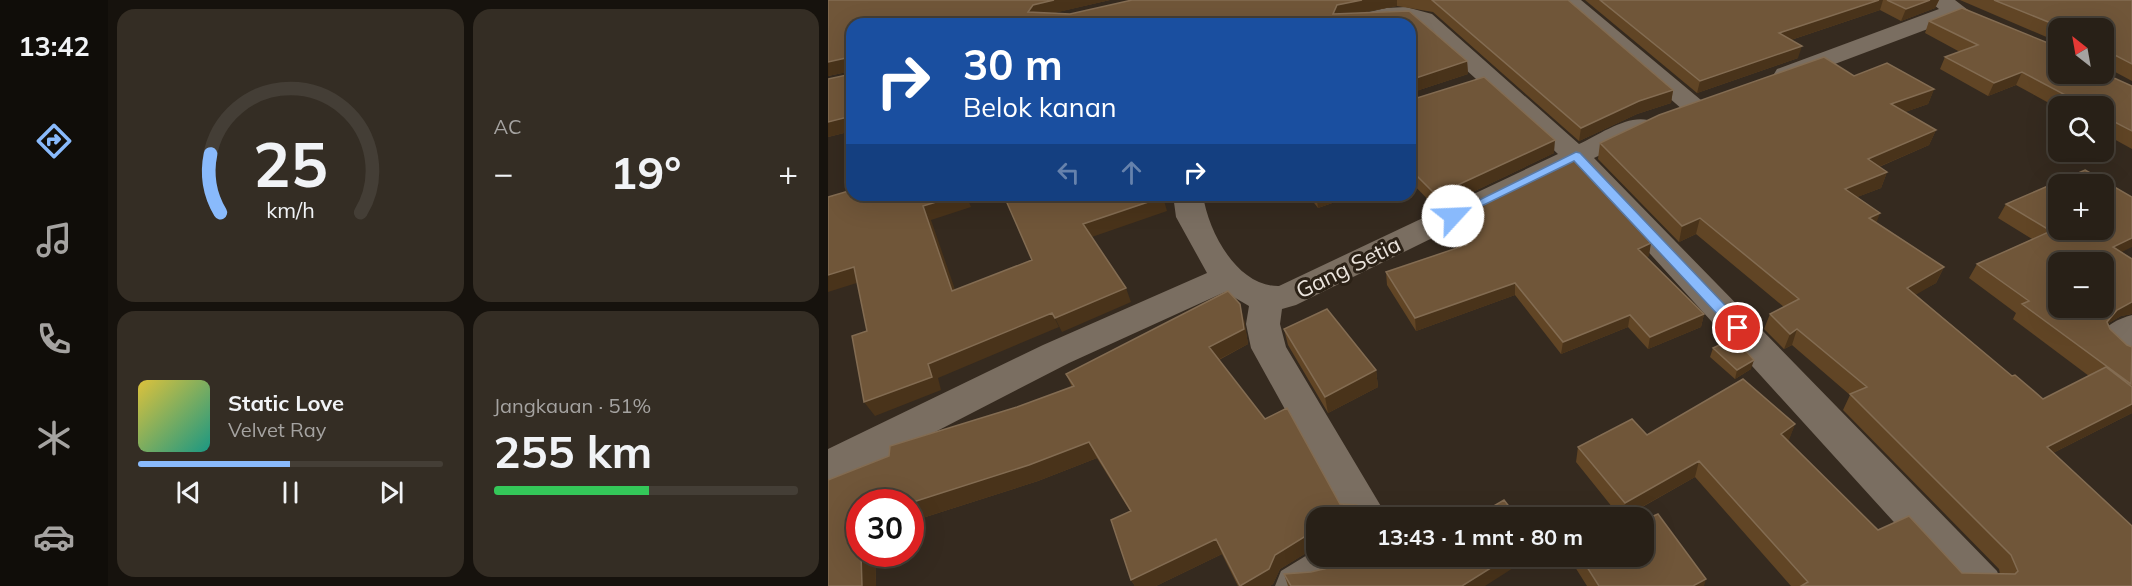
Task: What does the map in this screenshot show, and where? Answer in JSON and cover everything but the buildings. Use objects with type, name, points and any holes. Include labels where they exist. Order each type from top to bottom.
[{"type":"street","points":[[1401,14],[1431,0]]},
{"type":"street","points":[[1568,0],[1692,105]]},
{"type":"street","points":[[1762,83],[1958,9]]},
{"type":"street","points":[[1379,18],[1412,14],[1424,19],[1477,80],[1576,156],[1981,586]]},
{"type":"street","name":"Gang Setia","points":[[1226,278],[1255,296],[1267,299],[1284,297],[1647,122],[1722,96]]},
{"type":"street","points":[[828,468],[1056,354],[1226,278],[1183,201]]},
{"type":"street","points":[[1267,299],[1263,324],[1269,348],[1361,507]]},
{"type":"street","points":[[2132,327],[2115,338],[2132,351]]},
{"type":"street","points":[[1298,586],[1326,567]]},
{"type":"route","points":[[1453,216],[1576,156],[1738,328]]}]
